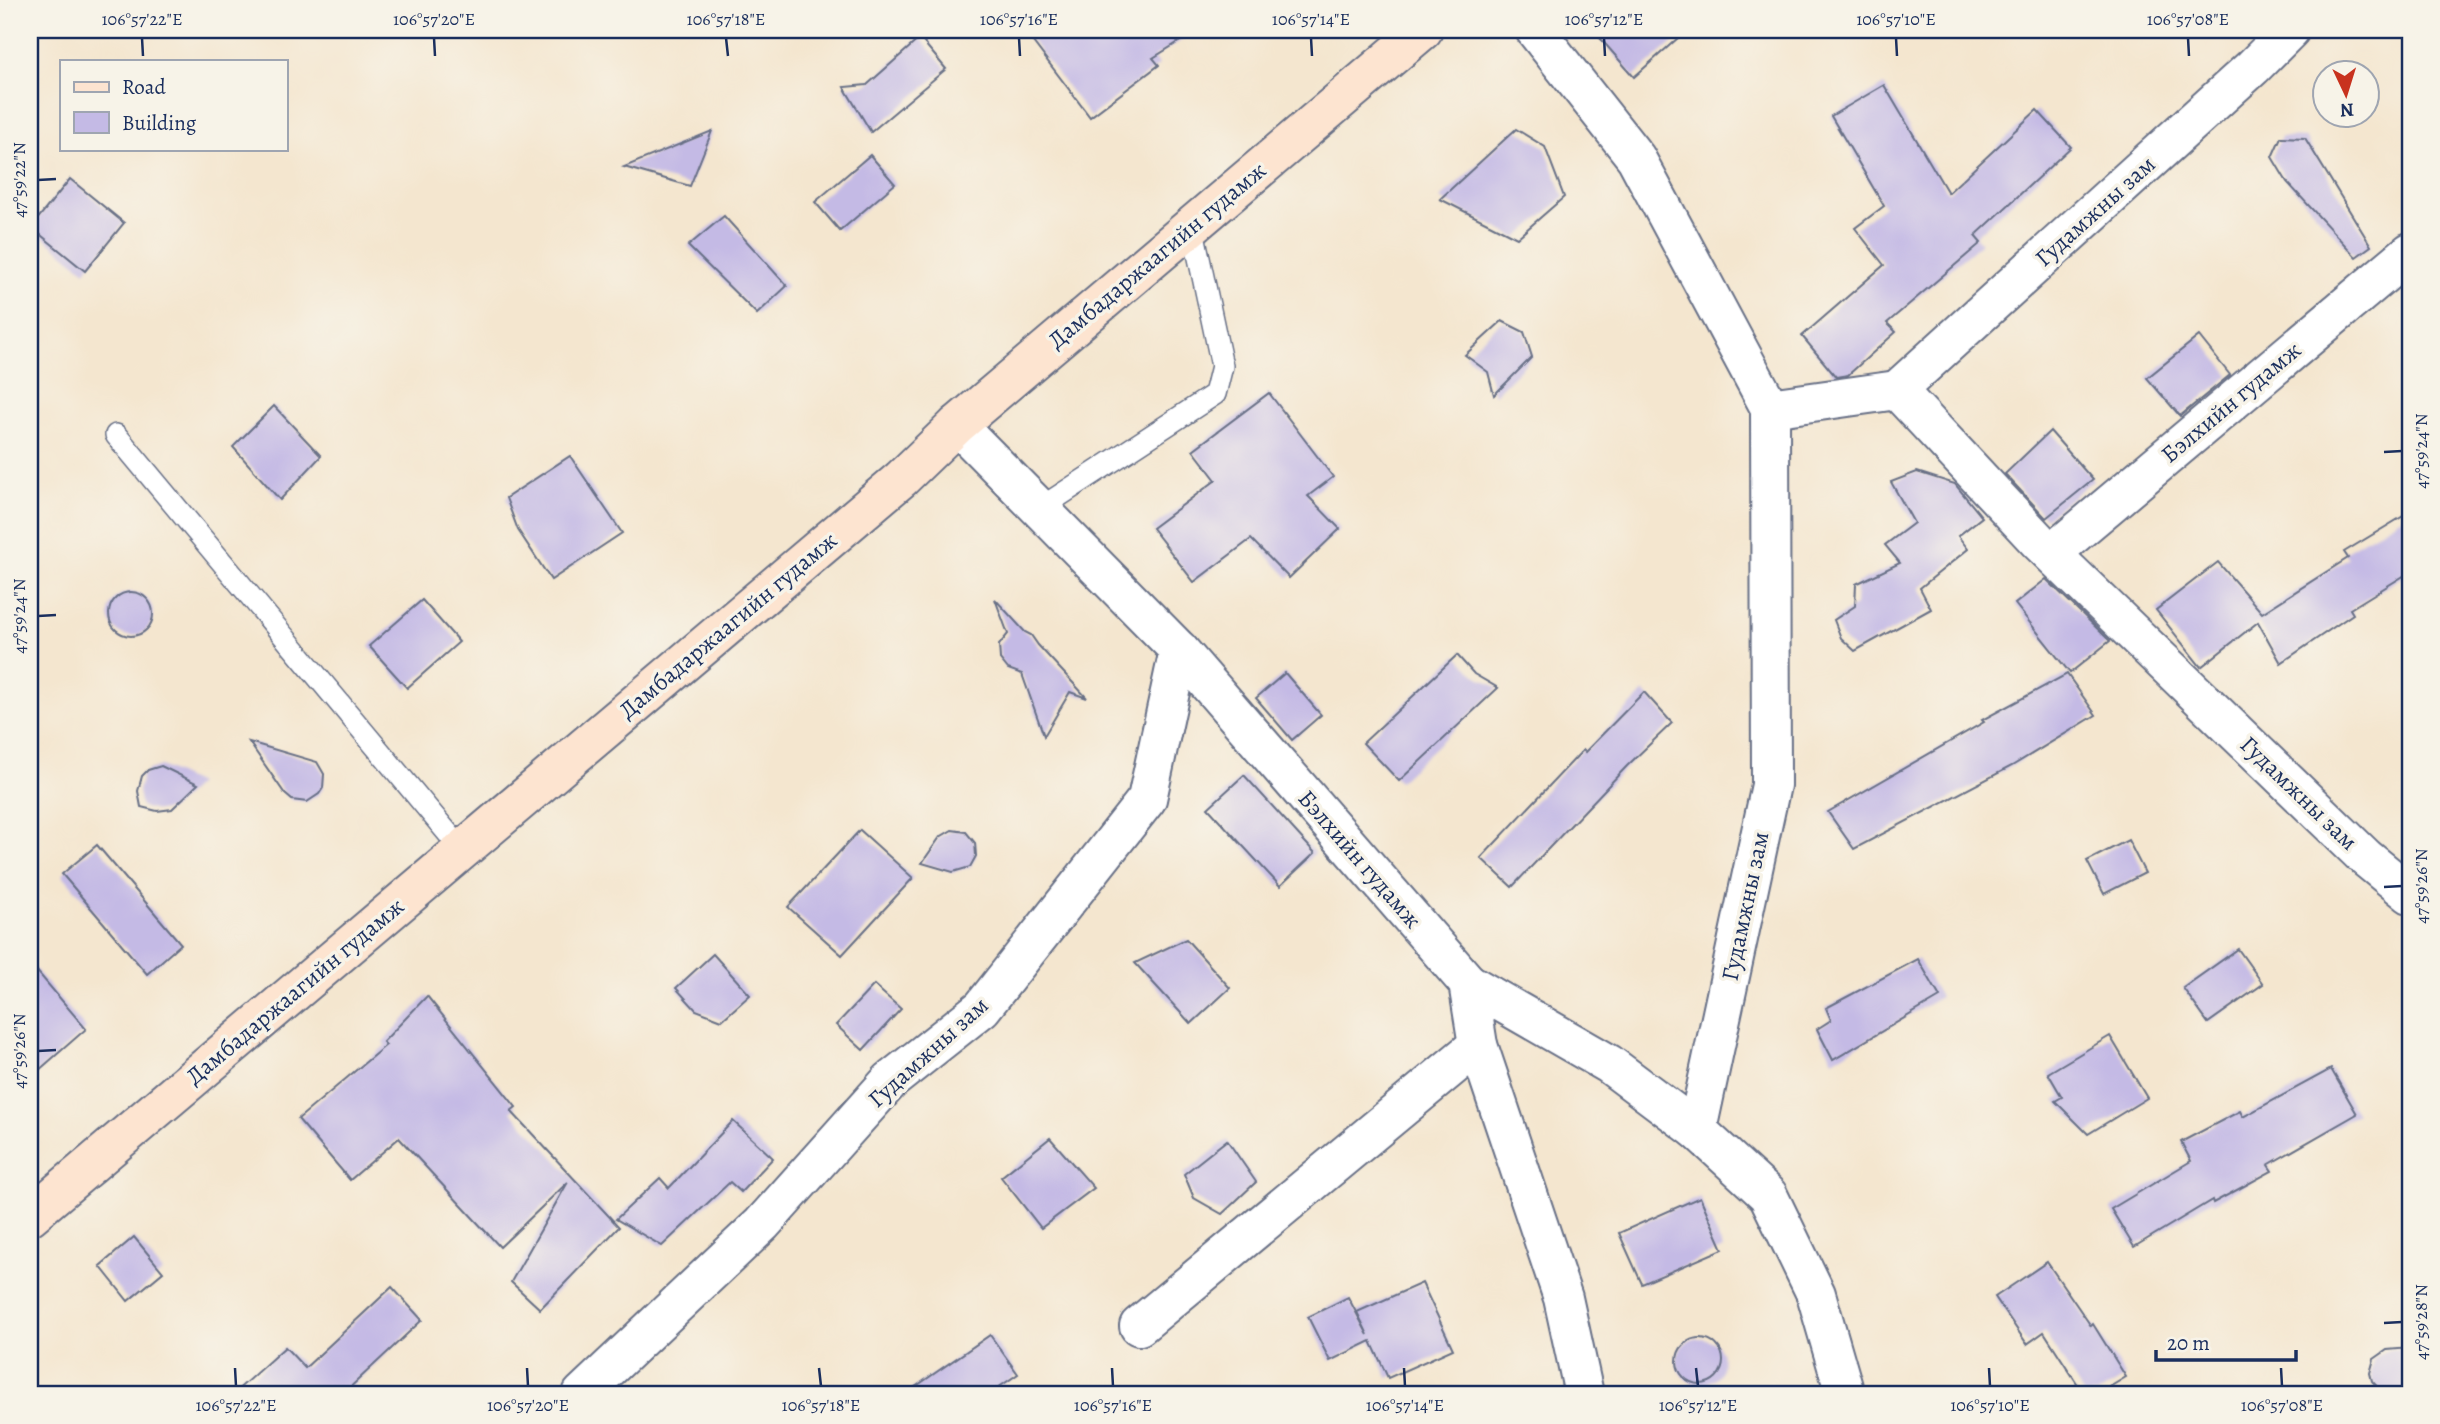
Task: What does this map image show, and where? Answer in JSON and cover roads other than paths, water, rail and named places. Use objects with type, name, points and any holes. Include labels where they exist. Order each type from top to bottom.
[{"type":"main road","name":"Дамбадаржаагийн гудамж","points":[[30,1216],[901,479],[957,425],[1423,30]]},
{"type":"street","name":"Гудамжны зам","points":[[1535,30],[1636,158],[1770,408],[1771,785],[1697,1130]]},
{"type":"street","name":"Гудамжны зам","points":[[2290,30],[1897,390],[2039,542],[2366,858],[2410,894]]},
{"type":"street","name":"Бэлхийн гудамж","points":[[2052,552],[2410,252]]},
{"type":"street","points":[[1770,408],[1897,390]]},
{"type":"street","name":"Бэлхийн гудамж","points":[[957,425],[1179,650],[1468,983]]},
{"type":"street","name":"Гудамжны зам","points":[[582,1394],[762,1224],[890,1082],[982,1008],[1147,799],[1179,650]]},
{"type":"street","points":[[1468,983],[1609,1064],[1697,1130],[1768,1195],[1816,1294],[1845,1394]]},
{"type":"street","points":[[1468,983],[1478,1045],[1563,1298],[1584,1394]]},
{"type":"street","points":[[1139,1326],[1478,1045]]},
{"type":"lane","points":[[1039,509],[1215,394],[1222,366],[1192,225]]},
{"type":"lane","points":[[116,435],[462,850]]}]
